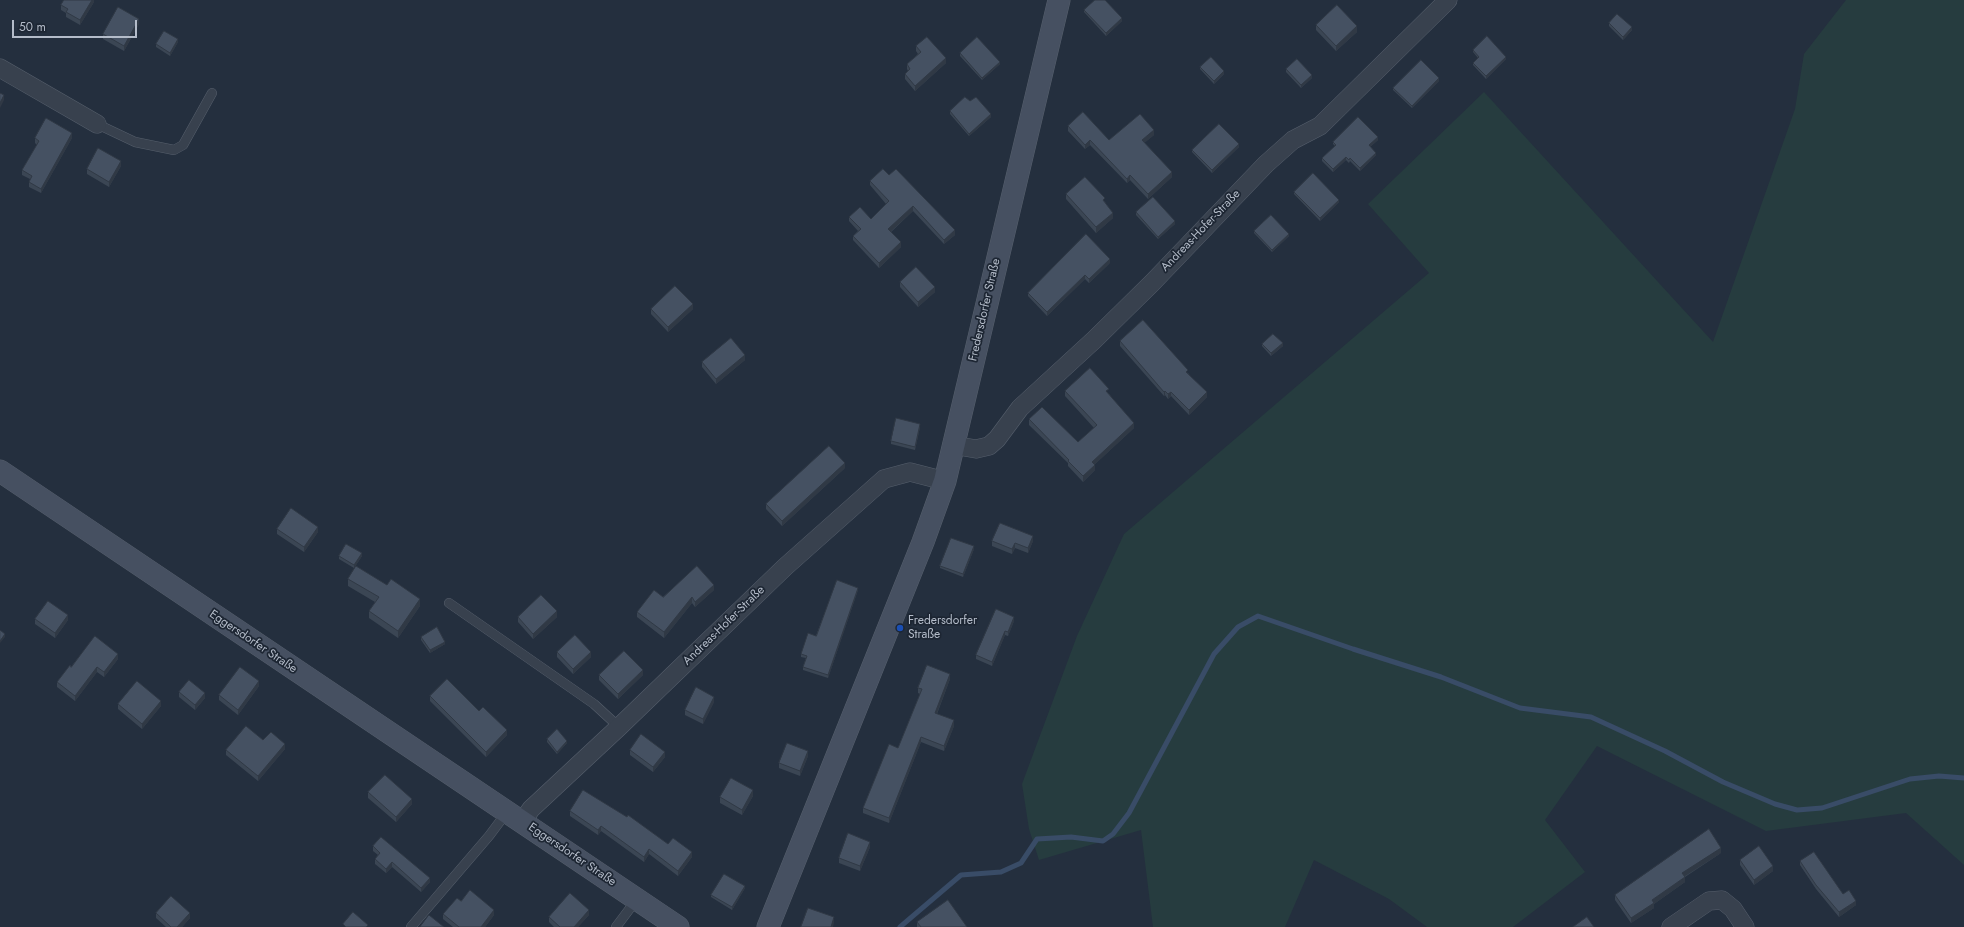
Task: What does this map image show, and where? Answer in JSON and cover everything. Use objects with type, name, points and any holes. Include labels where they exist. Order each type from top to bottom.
[{"type":"street","name":"Fredersdorfer Straße","points":[[768,927],[923,542],[945,481],[1059,0]]},
{"type":"street","name":"Andreas-Hofer-Straße","points":[[953,445],[976,449],[989,446],[997,439],[1020,408],[1094,340],[1152,283],[1266,164],[1293,140],[1320,126],[1448,0]]},
{"type":"street","points":[[0,68],[97,124]]},
{"type":"street","name":"Eggersdorfer Straße","points":[[0,471],[678,927]]},
{"type":"street","name":"Andreas-Hofer-Straße","points":[[514,817],[531,810],[785,567],[884,479],[910,472],[945,481]]},
{"type":"street","points":[[1671,927],[1709,901],[1722,900],[1732,909],[1745,927]]},
{"type":"lane","points":[[97,124],[135,142],[174,150],[183,145],[212,93]]},
{"type":"lane","points":[[449,603],[594,704],[619,727]]},
{"type":"lane","points":[[411,927],[489,836],[514,817]]},
{"type":"lane","points":[[616,927],[637,899]]},
{"type":"green space","points":[[1846,0],[1964,0],[1964,865],[1906,813],[1766,831],[1597,746],[1545,820],[1585,872],[1513,927],[1427,927],[1389,899],[1314,860],[1285,927],[1153,927],[1141,830],[1039,860],[1029,829],[1022,784],[1077,636],[1124,534],[1429,273],[1368,204],[1484,92],[1713,342],[1795,109],[1804,54]]},
{"type":"building","points":[[64,0],[92,0],[80,20],[66,12],[68,9],[61,5]]},
{"type":"building","points":[[1095,0],[1105,0],[1122,18],[1106,33],[1084,10]]},
{"type":"building","points":[[1337,5],[1357,26],[1336,46],[1316,25]]},
{"type":"building","points":[[118,7],[139,19],[124,46],[103,34]]},
{"type":"building","points":[[1617,14],[1632,27],[1623,37],[1609,23]]},
{"type":"building","points":[[164,31],[178,39],[170,53],[156,44]]},
{"type":"building","points":[[1487,36],[1506,57],[1486,76],[1473,63],[1479,57],[1473,50]]},
{"type":"building","points":[[927,37],[946,58],[915,86],[905,74],[910,69],[907,64],[921,52],[916,46]]},
{"type":"building","points":[[977,37],[1000,62],[982,78],[960,53]]},
{"type":"building","points":[[1211,57],[1224,71],[1214,81],[1200,67]]},
{"type":"building","points":[[1297,59],[1312,75],[1301,85],[1286,69]]},
{"type":"building","points":[[1421,60],[1439,78],[1412,106],[1393,88]]},
{"type":"building","points":[[0,93],[4,95],[0,103]]},
{"type":"building","points":[[965,97],[970,101],[976,97],[991,114],[969,134],[950,111]]},
{"type":"building","points":[[1083,112],[1109,140],[1140,114],[1154,130],[1142,140],[1172,172],[1148,194],[1130,175],[1127,179],[1090,140],[1085,145],[1068,126]]},
{"type":"building","points":[[1358,117],[1378,137],[1369,145],[1376,153],[1360,168],[1350,158],[1349,160],[1346,157],[1333,169],[1322,158],[1336,145],[1333,142]]},
{"type":"building","points":[[46,118],[72,133],[41,189],[29,182],[32,176],[22,170],[39,141],[35,138]]},
{"type":"building","points":[[1219,124],[1239,144],[1212,170],[1192,150]]},
{"type":"building","points":[[98,148],[121,161],[109,182],[87,169]]},
{"type":"building","points":[[883,169],[889,175],[896,169],[955,230],[944,240],[913,206],[888,229],[901,242],[879,263],[853,236],[861,229],[849,217],[860,207],[871,219],[889,201],[870,181]]},
{"type":"building","points":[[1313,173],[1339,200],[1320,218],[1294,192]]},
{"type":"building","points":[[1085,177],[1105,198],[1103,200],[1113,213],[1096,227],[1066,194]]},
{"type":"building","points":[[1153,197],[1175,221],[1158,237],[1136,212]]},
{"type":"building","points":[[1271,215],[1289,234],[1272,250],[1254,231]]},
{"type":"building","points":[[1086,234],[1110,259],[1089,279],[1085,275],[1047,312],[1028,293]]},
{"type":"building","points":[[916,267],[935,287],[918,302],[900,282]]},
{"type":"building","points":[[675,286],[693,304],[668,327],[651,309]]},
{"type":"building","points":[[1143,320],[1188,370],[1186,372],[1207,392],[1189,410],[1171,392],[1168,394],[1165,391],[1164,392],[1120,341]]},
{"type":"building","points":[[1273,334],[1283,343],[1271,353],[1262,344]]},
{"type":"building","points":[[731,338],[745,355],[716,379],[702,362]]},
{"type":"building","points":[[1090,368],[1109,389],[1106,391],[1134,423],[1092,462],[1095,465],[1083,476],[1029,419],[1042,407],[1078,442],[1097,425],[1065,391]]},
{"type":"building","points":[[896,418],[920,424],[915,447],[891,441]]},
{"type":"building","points":[[829,446],[845,463],[782,521],[766,504]]},
{"type":"building","points":[[291,508],[318,527],[304,547],[277,529]]},
{"type":"building","points":[[1000,523],[1033,536],[1028,548],[1015,543],[1012,549],[992,541]]},
{"type":"building","points":[[951,538],[974,546],[963,574],[940,566]]},
{"type":"building","points":[[346,544],[362,553],[354,565],[339,556]]},
{"type":"building","points":[[356,566],[387,585],[391,579],[420,599],[398,631],[369,611],[379,597],[348,579]]},
{"type":"building","points":[[697,566],[714,585],[695,602],[692,597],[664,632],[637,612],[654,590],[663,597]]},
{"type":"building","points":[[837,580],[858,588],[828,675],[803,667],[807,656],[801,654],[808,633],[816,636]]},
{"type":"building","points":[[541,595],[557,611],[533,634],[518,617]]},
{"type":"building","points":[[48,601],[68,615],[55,633],[35,619]]},
{"type":"building","points":[[996,609],[1014,617],[1008,632],[1005,631],[992,662],[976,655]]},
{"type":"building","points":[[437,627],[445,642],[430,650],[421,637]]},
{"type":"building","points":[[0,630],[5,634],[0,641]]},
{"type":"building","points":[[575,635],[591,652],[573,669],[557,652]]},
{"type":"building","points":[[95,636],[118,654],[104,672],[97,667],[75,696],[57,682],[70,665],[71,667]]},
{"type":"building","points":[[624,651],[643,670],[618,694],[599,675]]},
{"type":"building","points":[[927,665],[950,674],[935,713],[954,720],[944,746],[921,737],[889,818],[863,808],[889,744],[898,748],[922,689],[918,688]]},
{"type":"building","points":[[240,667],[259,681],[238,710],[219,695]]},
{"type":"building","points":[[447,679],[479,711],[483,707],[507,730],[486,752],[430,696]]},
{"type":"building","points":[[189,680],[205,693],[195,705],[179,692]]},
{"type":"building","points":[[137,681],[161,701],[142,724],[118,704]]},
{"type":"building","points":[[696,687],[714,697],[703,719],[685,710]]},
{"type":"building","points":[[246,726],[263,740],[271,732],[285,744],[258,776],[226,750]]},
{"type":"building","points":[[557,729],[567,741],[557,752],[547,739]]},
{"type":"building","points":[[641,734],[665,752],[653,767],[630,750]]},
{"type":"building","points":[[787,743],[808,751],[800,771],[779,763]]},
{"type":"building","points":[[385,775],[412,799],[396,817],[368,792]]},
{"type":"building","points":[[731,778],[753,790],[742,810],[720,797]]},
{"type":"building","points":[[583,790],[627,817],[628,815],[668,844],[673,838],[692,852],[678,871],[649,849],[644,857],[601,826],[598,830],[570,811]]},
{"type":"building","points":[[1709,829],[1721,848],[1682,873],[1685,877],[1652,900],[1654,903],[1631,918],[1615,895]]},
{"type":"building","points":[[848,833],[870,842],[860,866],[839,858]]},
{"type":"building","points":[[381,837],[430,878],[421,888],[392,862],[386,869],[375,859],[380,853],[373,846]]},
{"type":"building","points":[[1759,846],[1773,866],[1754,880],[1740,860]]},
{"type":"building","points":[[1814,852],[1843,894],[1849,890],[1856,901],[1839,912],[1816,885],[1800,861]]},
{"type":"building","points":[[724,874],[745,886],[732,907],[711,895]]},
{"type":"building","points":[[470,890],[494,910],[481,927],[459,927],[443,914],[457,898],[461,901]]},
{"type":"building","points":[[570,893],[589,910],[574,927],[560,927],[549,917]]},
{"type":"building","points":[[171,896],[190,913],[177,927],[171,927],[156,913]]},
{"type":"building","points":[[948,900],[967,927],[921,927],[917,922]]},
{"type":"building","points":[[808,908],[834,917],[831,927],[801,927]]},
{"type":"building","points":[[353,912],[368,925],[366,927],[346,927],[343,924]]},
{"type":"building","points":[[429,915],[444,927],[420,927]]},
{"type":"building","points":[[1587,917],[1594,927],[1573,927]]},
{"type":"waterway","points":[[900,927],[961,875],[1001,872],[1021,863],[1037,839],[1071,837],[1103,841],[1113,834],[1129,813],[1214,654],[1238,627],[1258,616],[1353,649],[1441,677],[1520,708],[1591,717],[1665,751],[1723,782],[1775,804],[1797,810],[1822,808],[1910,779],[1939,776],[1964,778]]},
{"type":"place","name":"Fredersdorfer Straße","points":[[900,628]]}]
